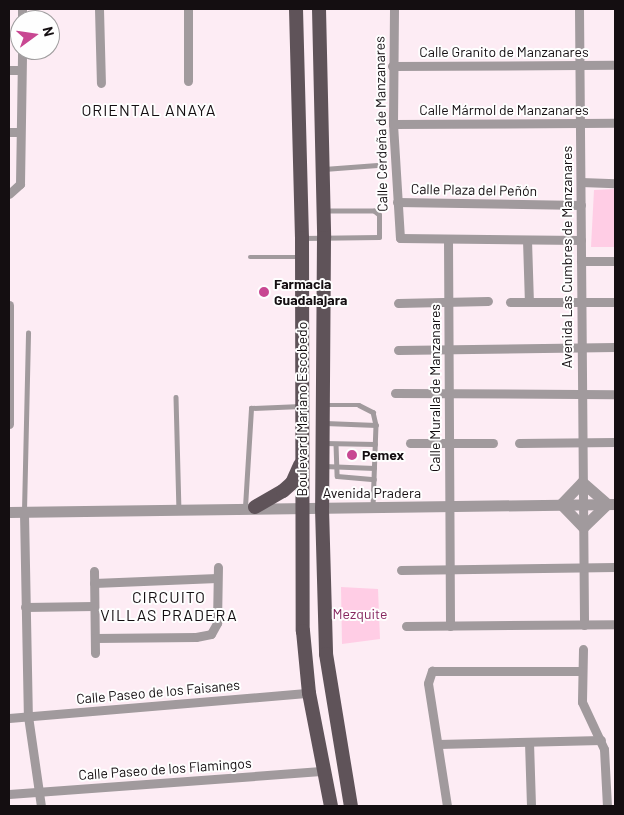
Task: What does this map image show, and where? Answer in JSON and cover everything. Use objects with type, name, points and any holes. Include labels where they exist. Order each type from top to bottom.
[{"type":"main road","name":"Boulevard Mariano Escobedo","points":[[296,9],[302,238],[303,455],[301,508],[303,631],[309,693],[331,806]]},
{"type":"main road","name":"Boulevard Mariano Escobedo","points":[[319,9],[324,210],[323,423],[329,444],[330,466],[322,508],[326,654],[351,806]]},
{"type":"main road","points":[[250,507],[272,500],[292,483],[303,455]]},
{"type":"street","points":[[99,9],[101,83]]},
{"type":"street","points":[[188,9],[188,81]]},
{"type":"street","name":"Calle Cerdeña de Manzanares","points":[[394,9],[392,66],[393,124],[400,238],[448,240]]},
{"type":"street","name":"Avenida Las Cumbres de Manzanares","points":[[579,9],[584,625]]},
{"type":"street","points":[[9,194],[20,184],[22,60]]},
{"type":"street","name":"Calle Granito de Manzanares","points":[[392,66],[615,65]]},
{"type":"street","points":[[9,70],[21,70]]},
{"type":"street","name":"Calle Mármol de Manzanares","points":[[393,124],[615,123]]},
{"type":"street","points":[[9,132],[20,132]]},
{"type":"street","points":[[580,182],[615,183]]},
{"type":"street","name":"Calle Plaza del Peñón","points":[[397,202],[581,205]]},
{"type":"street","points":[[448,240],[581,240]]},
{"type":"street","name":"Calle Muralla de Manzanares","points":[[448,240],[450,626]]},
{"type":"street","points":[[527,240],[530,302]]},
{"type":"street","points":[[581,261],[615,260]]},
{"type":"street","points":[[398,303],[488,301]]},
{"type":"street","points":[[510,302],[615,302]]},
{"type":"street","points":[[9,305],[9,424]]},
{"type":"street","points":[[398,350],[615,347]]},
{"type":"street","points":[[395,393],[615,394]]},
{"type":"street","points":[[519,443],[615,442]]},
{"type":"street","points":[[410,443],[493,443]]},
{"type":"street","points":[[582,482],[611,504],[583,527],[561,504],[582,482]]},
{"type":"street","name":"Avenida Pradera","points":[[9,512],[179,510],[250,507],[373,509],[611,504]]},
{"type":"street","points":[[24,512],[28,716],[41,806]]},
{"type":"street","points":[[95,638],[196,637],[211,634],[217,623],[218,567]]},
{"type":"street","points":[[401,570],[615,567]]},
{"type":"street","points":[[94,571],[96,652]]},
{"type":"street","points":[[94,583],[217,578]]},
{"type":"street","points":[[25,607],[94,606]]},
{"type":"street","points":[[406,626],[615,624]]},
{"type":"street","points":[[583,649],[581,671],[585,712],[600,740],[606,765],[607,806]]},
{"type":"street","points":[[448,806],[428,683],[432,672],[581,671]]},
{"type":"street","name":"Calle Paseo de los Faisanes","points":[[9,718],[309,693]]},
{"type":"street","points":[[438,744],[600,740]]},
{"type":"street","points":[[528,742],[530,806]]},
{"type":"street","name":"Calle Paseo de los Flamingos","points":[[9,794],[324,771]]},
{"type":"lane","points":[[323,169],[377,165]]},
{"type":"lane","points":[[302,238],[375,238],[380,234],[379,216],[374,211],[324,210]]},
{"type":"lane","points":[[250,257],[302,257]]},
{"type":"lane","points":[[24,512],[28,333]]},
{"type":"lane","points":[[176,397],[179,510]]},
{"type":"lane","points":[[323,405],[367,407],[373,412],[376,425],[373,509]]},
{"type":"lane","points":[[250,507],[251,408],[303,406]]},
{"type":"lane","points":[[323,423],[376,425]]},
{"type":"lane","points":[[329,444],[375,444]]},
{"type":"lane","points":[[330,466],[374,468]]},
{"type":"lane","points":[[330,466],[337,476],[374,479]]},
{"type":"green space","points":[[615,189],[615,247],[591,247],[594,190]]},
{"type":"green space","name":"Mezquite","points":[[341,587],[378,589],[380,639],[342,644]]},
{"type":"place","name":"Farmacia Guadalajara","points":[[264,292]]},
{"type":"place","name":"Pemex","points":[[352,455]]},
{"type":"district","name":"ORIENTAL ANAYA","points":[[149,110]]},
{"type":"district","name":"CIRCUITO VILLAS PRADERA","points":[[169,606]]}]
